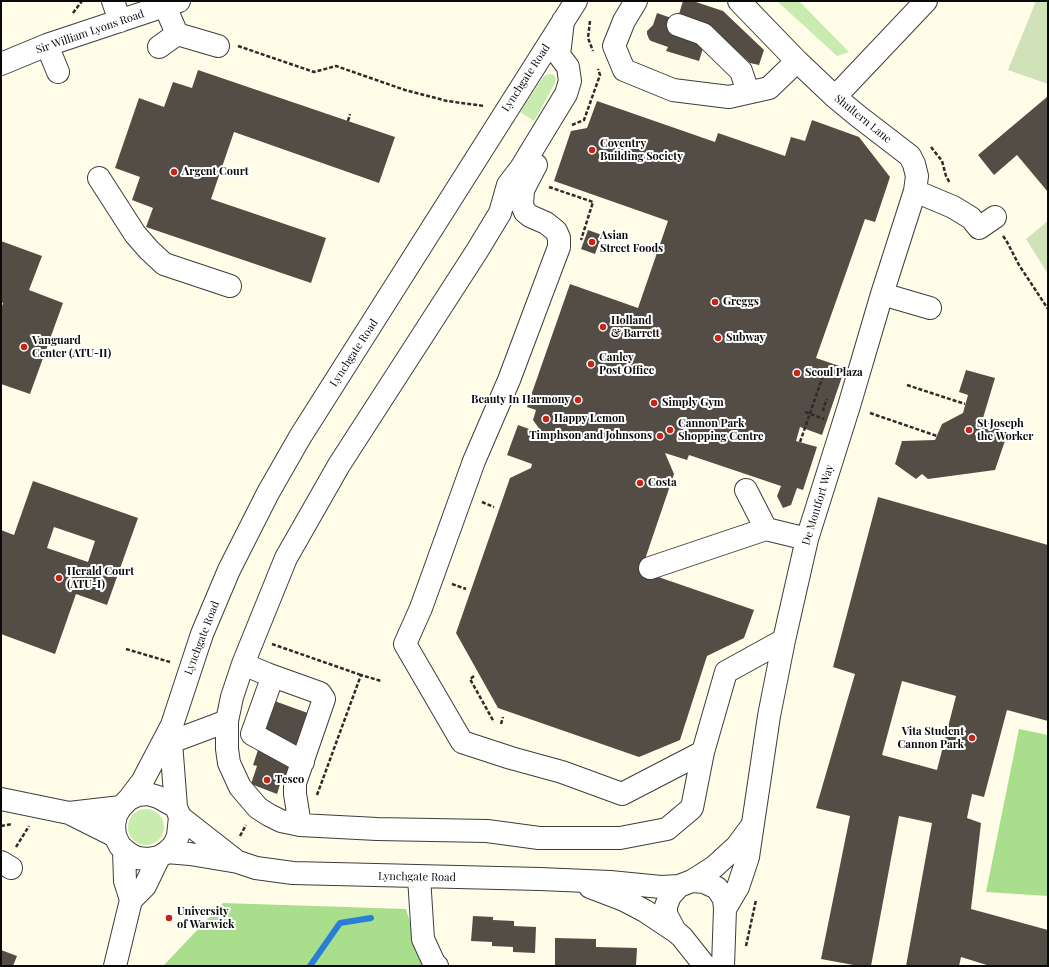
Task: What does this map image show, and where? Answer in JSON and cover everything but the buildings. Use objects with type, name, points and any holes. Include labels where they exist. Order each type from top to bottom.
[{"type":"street","name":"Lynchgate Road","points":[[172,733],[178,812],[178,836],[174,845],[163,854],[148,859],[138,858],[128,853],[120,843],[114,826],[116,815],[142,782],[172,733],[202,634],[229,570],[268,494],[300,437],[576,1]]},
{"type":"street","points":[[636,1],[624,21],[614,46],[624,70],[672,90],[729,96],[769,88],[797,61]]},
{"type":"street","name":"Shultern Lane","points":[[739,1],[797,61],[835,97],[910,156],[917,172],[915,191]]},
{"type":"street","points":[[835,97],[926,1]]},
{"type":"street","points":[[172,4],[177,34]]},
{"type":"street","name":"Sir William Lyons Road","points":[[1,64],[48,46],[116,11],[172,4]]},
{"type":"street","points":[[563,21],[559,55],[568,68],[570,81],[566,94],[521,168],[508,185],[500,213],[339,465],[286,558],[243,664],[232,697],[227,720],[227,749],[229,763],[240,787],[258,808],[269,816],[281,821],[300,825],[377,829],[487,830],[539,838],[620,838],[667,829],[692,808],[703,752],[726,672],[784,640]]},
{"type":"street","points":[[678,25],[703,34],[741,71],[748,92]]},
{"type":"street","points":[[159,47],[177,34],[225,45]]},
{"type":"street","points":[[48,46],[58,72]]},
{"type":"street","points":[[556,111],[553,135],[526,181],[522,197],[522,205],[525,212],[530,216],[546,222],[556,231],[559,238],[559,246],[508,380],[474,461],[421,608],[405,644],[462,742],[511,758],[562,772],[622,794],[703,752]]},
{"type":"street","points":[[99,178],[135,234],[164,264],[230,286]]},
{"type":"street","points":[[915,191],[953,207],[971,218],[988,222]]},
{"type":"street","name":"De Montfort Way","points":[[678,934],[695,941],[706,940],[718,929],[738,888],[748,857],[769,716],[784,640],[807,539],[915,191]]},
{"type":"street","points":[[882,294],[930,308]]},
{"type":"street","points":[[746,490],[766,529]]},
{"type":"street","points":[[650,568],[766,529],[807,539]]},
{"type":"street","points":[[243,664],[320,692],[324,699],[295,783],[295,794],[300,825]]},
{"type":"street","points":[[267,674],[271,681],[252,734],[302,762]]},
{"type":"street","points":[[172,733],[227,720]]},
{"type":"street","name":"Lynchgate Road","points":[[125,803],[138,795],[148,794],[158,797],[238,862]]},
{"type":"street","points":[[1,799],[69,813],[120,843],[125,881],[131,900],[115,966]]},
{"type":"street","points":[[69,813],[125,803]]},
{"type":"street","name":"De Montfort Way","points":[[705,966],[678,934],[666,914],[666,906],[670,896],[686,884],[714,867],[737,846],[752,827]]},
{"type":"street","name":"Lynchgate Road","points":[[163,854],[238,862],[256,868],[292,873],[610,882],[661,887],[686,884]]},
{"type":"street","points":[[131,900],[145,886],[163,854]]},
{"type":"street","points":[[419,877],[423,939],[434,963],[437,966]]},
{"type":"street","name":"Lynchgate Road","points":[[574,881],[624,900],[645,911],[678,934]]},
{"type":"street","points":[[686,884],[704,882],[717,888],[724,899],[725,914],[723,966]]},
{"type":"path","points":[[78,7],[82,1]]},
{"type":"path","points":[[225,45],[314,72],[336,66],[405,90],[447,101],[486,106]]},
{"type":"path","points":[[348,121],[350,114]]},
{"type":"path","points":[[548,186],[594,202],[580,244]]},
{"type":"path","points":[[988,222],[1006,240],[1019,264],[1048,309]]},
{"type":"path","points":[[800,442],[824,373],[835,376],[832,383]]},
{"type":"path","points":[[906,385],[965,404]]},
{"type":"path","points":[[805,412],[827,420],[823,409],[828,396]]},
{"type":"path","points":[[849,406],[937,436]]},
{"type":"path","points":[[482,502],[494,507]]},
{"type":"path","points":[[453,585],[466,589]]},
{"type":"path","points":[[126,649],[172,663]]},
{"type":"path","points":[[474,676],[470,679],[494,722]]},
{"type":"path","points":[[501,724],[503,716]]},
{"type":"path","points":[[746,948],[758,895]]},
{"type":"green space","points":[[777,1],[799,1],[849,52],[837,56]]},
{"type":"green space","points":[[1036,1],[1048,1],[1048,84],[1008,70]]},
{"type":"green space","points":[[549,74],[554,75],[556,79],[555,83],[534,121],[520,112],[544,76]]},
{"type":"green space","points":[[1048,221],[1048,274],[1026,239]]},
{"type":"green space","points":[[1019,729],[1048,735],[1048,896],[986,892]]},
{"type":"green space","points":[[146,809],[156,812],[161,817],[164,827],[161,837],[156,842],[146,845],[136,842],[131,837],[128,827],[131,817],[136,812]]},
{"type":"green space","points":[[223,903],[406,909],[423,966],[163,966]]},
{"type":"waterway","points":[[310,966],[340,923],[371,918]]},
{"type":"place","name":"Coventry Building Society","points":[[592,150]]},
{"type":"place","name":"Argent Court","points":[[174,172]]},
{"type":"place","name":"Asian Street Foods","points":[[592,242]]},
{"type":"place","name":"Greggs","points":[[715,302]]},
{"type":"place","name":"Holland & Barrett","points":[[603,327]]},
{"type":"place","name":"Subway","points":[[718,338]]},
{"type":"place","name":"Vanguard Center (ATU-II)","points":[[24,347]]},
{"type":"place","name":"Canley Post Office","points":[[591,364]]},
{"type":"place","name":"Seoul Plaza","points":[[797,373]]},
{"type":"place","name":"Beauty In Harmony","points":[[578,400]]},
{"type":"place","name":"Simply Gym","points":[[654,403]]},
{"type":"place","name":"Happy Lemon","points":[[546,419]]},
{"type":"place","name":"Cannon Park Shopping Centre","points":[[670,430]]},
{"type":"place","name":"St Joseph the Worker","points":[[969,430]]},
{"type":"place","name":"Timphson and Johnsons","points":[[660,436]]},
{"type":"place","name":"Costa","points":[[640,483]]},
{"type":"place","name":"Herald Court (ATU-I)","points":[[59,578]]},
{"type":"place","name":"Vita Student Cannon Park","points":[[972,738]]},
{"type":"place","name":"Tesco","points":[[267,780]]},
{"type":"place","name":"University of Warwick","points":[[169,918]]}]
